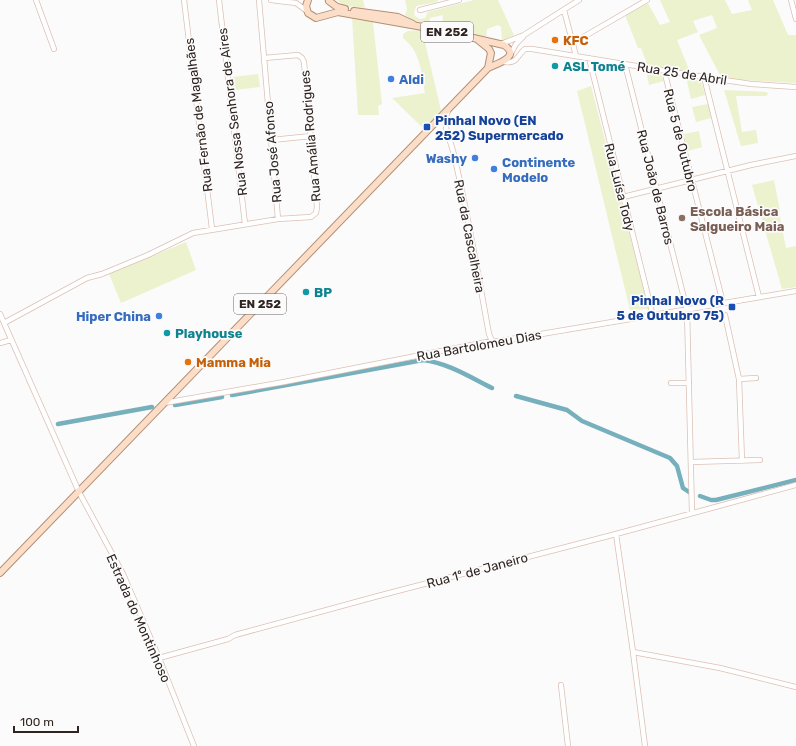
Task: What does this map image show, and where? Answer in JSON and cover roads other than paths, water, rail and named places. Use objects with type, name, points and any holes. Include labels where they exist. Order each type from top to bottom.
[{"type":"main road","points":[[307,0],[306,6],[308,12]]},
{"type":"main road","name":"EN 252","points":[[326,15],[330,7],[328,0]]},
{"type":"main road","name":"EN 252","points":[[328,0],[340,8],[401,18],[416,26]]},
{"type":"main road","name":"EN 252","points":[[308,12],[316,18],[338,12],[477,39]]},
{"type":"main road","points":[[477,39],[500,44],[508,49],[504,60],[496,62],[483,44],[477,39]]},
{"type":"main road","points":[[488,68],[493,47],[500,44]]},
{"type":"main road","name":"EN 252","points":[[0,573],[488,68],[504,60]]},
{"type":"street","points":[[36,0],[54,49]]},
{"type":"street","name":"Rua Fernão de Magalhães","points":[[184,0],[212,229]]},
{"type":"street","name":"Rua Nossa Senhora de Aires","points":[[219,0],[245,224]]},
{"type":"street","name":"Rua José Afonso","points":[[4,323],[87,278],[102,274],[148,255],[193,233],[278,219],[259,0]]},
{"type":"street","points":[[271,0],[296,3],[307,0]]},
{"type":"street","points":[[420,10],[440,2],[459,0]]},
{"type":"street","points":[[504,60],[524,36],[579,0]]},
{"type":"street","points":[[573,43],[647,0]]},
{"type":"street","points":[[791,0],[796,19]]},
{"type":"street","points":[[296,3],[308,12]]},
{"type":"street","points":[[564,10],[576,56]]},
{"type":"street","points":[[500,44],[524,36]]},
{"type":"street","name":"Rua 25 de Abril","points":[[504,60],[511,63],[522,52],[529,48],[704,77],[752,84],[796,87]]},
{"type":"street","name":"Rua Amália Rodrigues","points":[[264,58],[298,55],[302,58],[304,62],[311,136],[316,213],[311,217],[278,219]]},
{"type":"street","name":"Rua Luísa Tody","points":[[588,58],[653,316]]},
{"type":"street","name":"Rua João de Barros","points":[[625,64],[687,310],[692,513]]},
{"type":"street","name":"Rua 5 de Outubro","points":[[664,70],[723,303]]},
{"type":"street","points":[[704,77],[759,297]]},
{"type":"street","name":"Rua da Cascalheira","points":[[448,109],[445,118],[446,131],[453,150],[466,204],[489,334],[492,341]]},
{"type":"street","points":[[433,125],[440,124],[446,131]]},
{"type":"street","points":[[272,140],[311,136]]},
{"type":"street","points":[[623,197],[692,181],[751,165],[796,156]]},
{"type":"street","name":"Rua Bartolomeu Dias","points":[[164,403],[284,382],[492,341],[500,341],[653,316],[796,291]]},
{"type":"street","name":"Estrada do Montinhoso","points":[[0,314],[79,492],[123,574],[159,658],[194,746]]},
{"type":"street","points":[[725,315],[739,379],[742,461]]},
{"type":"street","points":[[0,343],[11,340]]},
{"type":"street","points":[[739,379],[756,378]]},
{"type":"street","points":[[671,383],[689,383]]},
{"type":"street","points":[[691,462],[760,460]]},
{"type":"street","name":"Rua 1º de Janeiro","points":[[159,658],[228,639],[235,635],[378,596],[796,485]]},
{"type":"street","points":[[616,534],[645,746]]},
{"type":"street","points":[[633,652],[720,668],[796,687]]},
{"type":"street","points":[[561,685],[568,746]]},
{"type":"waterway","points":[[232,395],[423,360],[450,367],[492,388]]},
{"type":"waterway","points":[[516,396],[567,410],[582,421],[670,458],[677,466],[683,488],[689,492]]},
{"type":"waterway","points":[[175,405],[222,397]]},
{"type":"waterway","points":[[58,424],[152,407]]},
{"type":"waterway","points":[[700,496],[711,500],[716,500],[796,480]]},
{"type":"place","name":"KFC","points":[[555,40]]},
{"type":"place","name":"ASL Tomé","points":[[555,66]]},
{"type":"place","name":"Aldi","points":[[391,79]]},
{"type":"place","name":"Pinhal Novo (EN 252) Supermercado","points":[[427,127]]},
{"type":"place","name":"Washy","points":[[475,158]]},
{"type":"place","name":"Continente Modelo","points":[[494,169]]},
{"type":"place","name":"Escola Básica Salgueiro Maia","points":[[682,218]]},
{"type":"place","name":"BP","points":[[306,292]]},
{"type":"place","name":"Pinhal Novo (R 5 de Outubro 75)","points":[[732,307]]},
{"type":"place","name":"Hiper China","points":[[159,316]]},
{"type":"place","name":"Playhouse","points":[[167,333]]},
{"type":"place","name":"Mamma Mia","points":[[188,362]]}]
